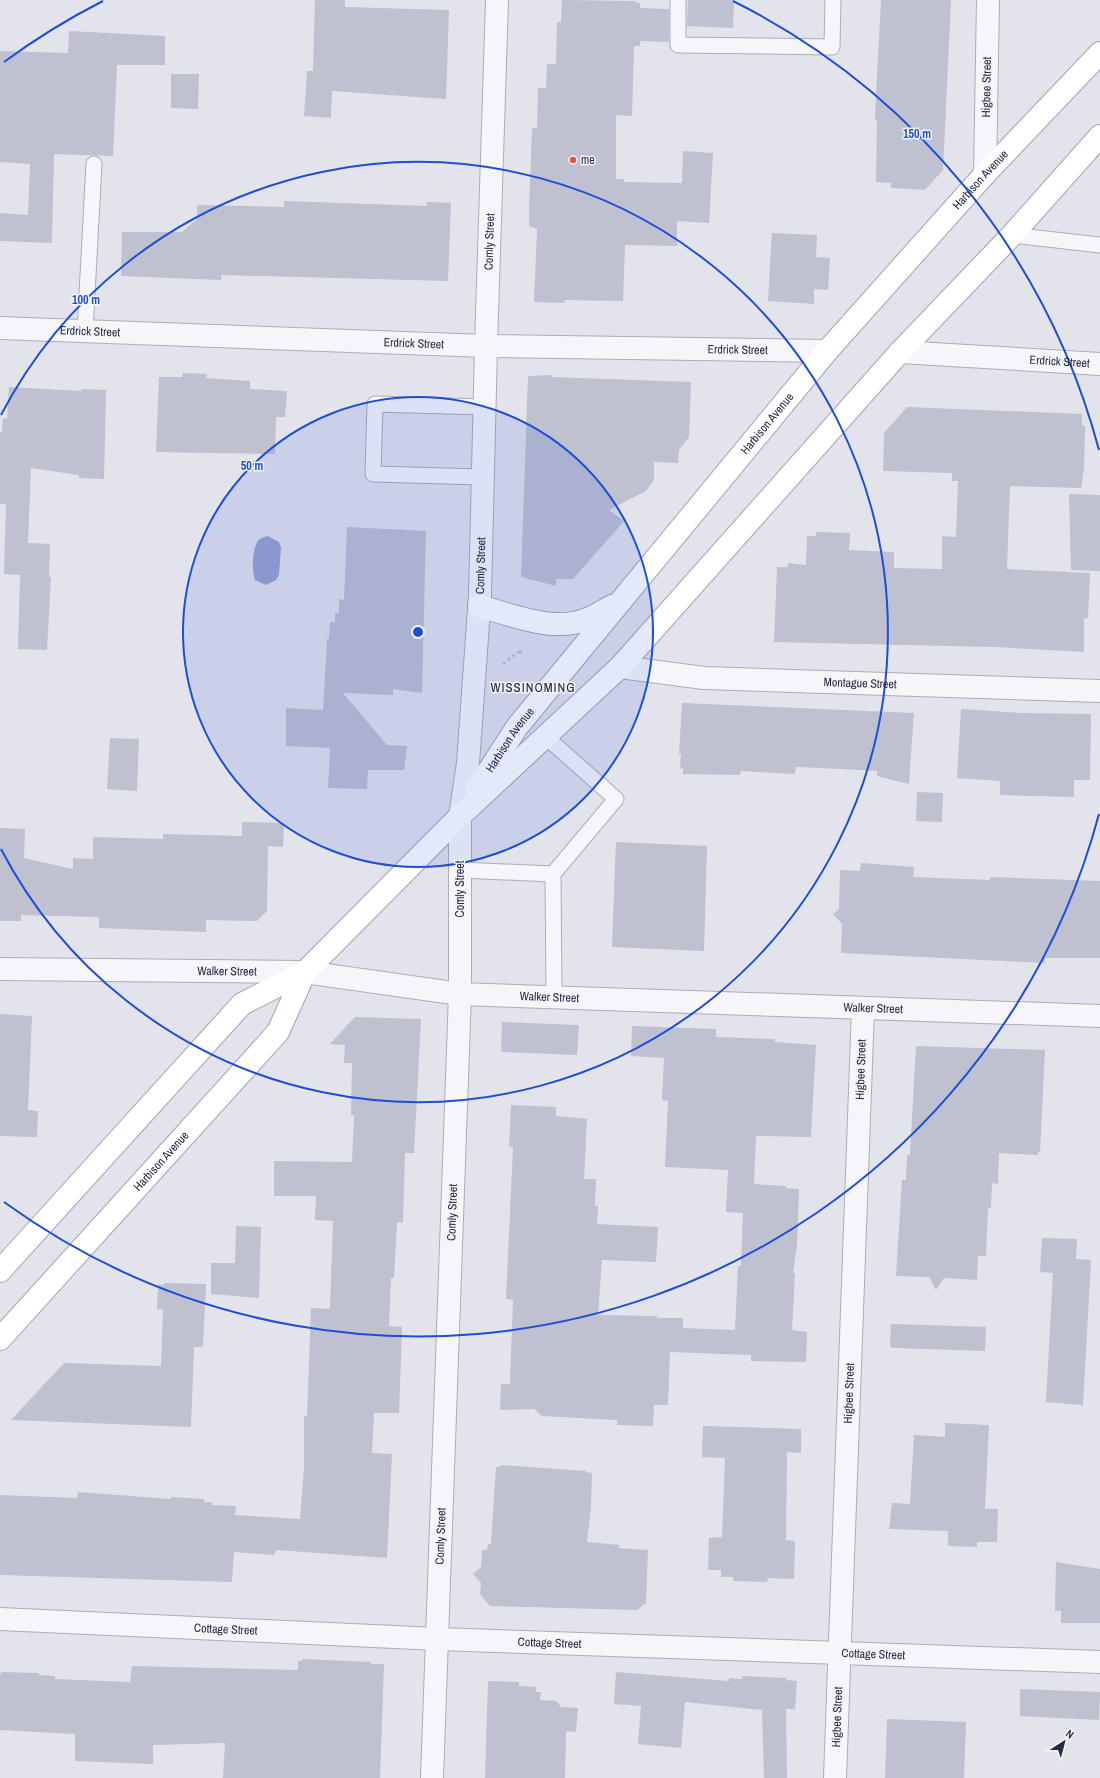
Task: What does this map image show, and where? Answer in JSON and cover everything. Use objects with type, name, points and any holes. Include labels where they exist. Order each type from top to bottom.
[{"type":"main road","name":"Harbison Avenue","points":[[460,816],[517,727],[827,351],[985,174],[1100,53]]},
{"type":"main road","name":"Harbison Avenue","points":[[0,1270],[242,1004],[305,972],[460,816],[620,667],[900,352],[1012,235],[1100,136]]},
{"type":"main road","points":[[479,606],[537,623],[562,624],[587,620],[621,600]]},
{"type":"main road","name":"Harbison Avenue","points":[[0,1339],[278,1032],[305,972]]},
{"type":"street","name":"Comly Street","points":[[432,1778],[460,994],[460,816],[468,763],[479,606],[496,0]]},
{"type":"street","name":"Higbee Street","points":[[985,174],[988,0]]},
{"type":"street","name":"Erdrick Street","points":[[0,328],[486,346],[827,351]]},
{"type":"street","name":"Erdrick Street","points":[[900,352],[1100,364]]},
{"type":"street","name":"Montague Street","points":[[620,667],[704,678],[1100,691]]},
{"type":"street","name":"Walker Street","points":[[0,969],[305,972],[460,994],[1100,1016]]},
{"type":"street","name":"Higbee Street","points":[[835,1778],[863,1008]]},
{"type":"street","name":"Cottage Street","points":[[0,1619],[438,1639],[1100,1662]]},
{"type":"lane","points":[[678,0],[678,45],[825,46],[832,46],[833,0]]},
{"type":"lane","points":[[85,331],[94,164]]},
{"type":"lane","points":[[1012,235],[1100,245]]},
{"type":"lane","points":[[483,477],[373,474],[375,404],[484,407]]},
{"type":"lane","points":[[546,737],[616,799],[553,874],[554,997]]},
{"type":"lane","points":[[460,870],[553,874]]},
{"type":"path","points":[[502,665],[521,650],[520,657]]},
{"type":"water","points":[[268,536],[279,542],[281,547],[279,575],[276,580],[266,585],[255,580],[253,562],[258,541]]},
{"type":"building","points":[[315,0],[345,0],[345,7],[449,10],[446,99],[332,91],[331,118],[304,116],[307,71],[313,71]]},
{"type":"building","points":[[562,0],[636,1],[636,3],[640,3],[640,8],[669,9],[669,42],[640,41],[640,46],[634,46],[632,116],[616,115],[616,179],[624,179],[624,182],[682,183],[683,151],[713,153],[709,223],[677,221],[677,246],[625,245],[623,301],[565,300],[564,303],[534,302],[537,229],[529,226],[532,128],[537,128],[538,88],[546,88],[547,64],[556,64],[557,22],[561,22]]},
{"type":"building","points":[[688,0],[734,0],[733,28],[687,26]]},
{"type":"building","points":[[881,0],[951,0],[943,170],[925,190],[891,188],[891,183],[876,182],[877,120],[875,120]]},
{"type":"building","points":[[69,31],[165,36],[165,65],[117,65],[113,156],[54,154],[52,243],[0,241],[0,213],[28,215],[30,164],[0,162],[0,51],[68,53]]},
{"type":"building","points":[[171,74],[199,74],[198,109],[171,108]]},
{"type":"building","points":[[284,201],[427,206],[427,202],[451,203],[448,281],[221,275],[221,280],[121,276],[122,232],[182,232],[197,219],[197,205],[284,207]]},
{"type":"building","points":[[772,233],[817,235],[816,257],[830,258],[828,290],[814,289],[814,304],[768,301]]},
{"type":"building","points":[[183,373],[207,374],[206,378],[250,381],[250,389],[287,391],[285,417],[276,417],[275,454],[156,452],[159,377],[182,377]]},
{"type":"building","points":[[552,375],[552,377],[691,382],[689,437],[679,450],[678,463],[654,462],[654,480],[646,491],[609,510],[624,521],[573,579],[556,579],[556,586],[521,577],[528,376]]},
{"type":"building","points":[[9,387],[81,391],[81,389],[106,390],[104,479],[79,478],[79,475],[31,468],[28,543],[50,544],[49,577],[51,577],[47,650],[18,649],[20,575],[4,574],[6,504],[0,504],[0,432],[2,432],[3,418],[7,419]]},
{"type":"building","points":[[907,407],[1082,414],[1082,425],[1085,426],[1084,469],[1081,488],[1010,486],[1007,569],[1090,573],[1088,618],[1084,619],[1084,652],[994,647],[774,642],[777,567],[788,567],[788,563],[806,565],[807,536],[816,536],[816,532],[850,533],[849,550],[894,552],[894,568],[942,569],[942,536],[956,537],[958,481],[952,481],[952,473],[883,471],[884,433]]},
{"type":"building","points":[[1069,494],[1100,495],[1100,571],[1071,570]]},
{"type":"building","points":[[347,527],[426,531],[422,693],[393,689],[393,695],[343,693],[387,745],[407,746],[404,770],[368,770],[367,789],[328,788],[330,748],[286,746],[286,708],[323,710],[327,639],[329,639],[330,622],[335,622],[335,613],[339,613],[339,599],[344,600]]},
{"type":"building","points":[[682,703],[914,713],[909,784],[877,776],[877,771],[842,769],[796,767],[795,774],[741,771],[740,775],[683,774],[683,768],[680,769],[681,754],[679,754]]},
{"type":"building","points":[[961,709],[1021,713],[1091,714],[1090,780],[1074,780],[1074,797],[1000,795],[1000,781],[957,778]]},
{"type":"building","points":[[110,738],[139,739],[137,791],[107,789]]},
{"type":"building","points":[[917,792],[943,793],[942,822],[916,821]]},
{"type":"building","points":[[242,822],[284,823],[283,847],[268,846],[267,911],[257,921],[206,920],[206,932],[99,928],[99,917],[21,915],[21,921],[0,921],[0,828],[25,829],[24,858],[73,869],[73,858],[93,859],[93,837],[163,839],[163,834],[242,836]]},
{"type":"building","points":[[616,842],[707,846],[704,951],[612,947]]},
{"type":"building","points":[[861,863],[914,867],[913,877],[990,880],[990,877],[1100,881],[1100,958],[1045,958],[1045,963],[841,953],[842,924],[833,914],[839,909],[840,870],[860,871]]},
{"type":"building","points":[[0,1014],[32,1016],[28,1110],[38,1111],[37,1137],[0,1136]]},
{"type":"building","points":[[355,1017],[421,1019],[414,1153],[405,1153],[403,1223],[397,1222],[394,1278],[391,1278],[389,1326],[402,1327],[399,1413],[374,1413],[372,1453],[392,1454],[387,1558],[276,1550],[274,1555],[234,1552],[232,1582],[0,1575],[0,1495],[77,1498],[78,1492],[171,1499],[171,1497],[204,1499],[204,1502],[212,1502],[212,1505],[236,1506],[235,1515],[300,1519],[304,1468],[304,1416],[307,1416],[311,1308],[330,1309],[333,1221],[315,1220],[316,1196],[274,1196],[274,1161],[352,1162],[354,1115],[351,1115],[352,1063],[344,1063],[345,1045],[330,1044]]},
{"type":"building","points":[[502,1022],[579,1025],[577,1055],[501,1052]]},
{"type":"building","points":[[632,1026],[716,1029],[716,1037],[775,1039],[775,1042],[816,1045],[811,1137],[756,1136],[754,1184],[786,1186],[786,1188],[799,1189],[797,1246],[793,1273],[795,1273],[792,1330],[807,1332],[806,1362],[751,1361],[751,1355],[670,1352],[668,1405],[654,1405],[653,1426],[617,1425],[617,1420],[542,1416],[534,1409],[500,1410],[501,1384],[510,1384],[513,1300],[506,1299],[513,1147],[509,1147],[511,1105],[556,1107],[556,1116],[587,1119],[584,1179],[596,1179],[595,1206],[598,1206],[597,1224],[658,1227],[656,1262],[602,1260],[598,1315],[683,1318],[683,1328],[735,1330],[738,1266],[741,1266],[743,1213],[726,1212],[728,1170],[665,1167],[668,1101],[662,1100],[664,1058],[631,1056]]},
{"type":"building","points":[[916,1046],[1045,1050],[1040,1152],[1038,1152],[1038,1155],[999,1153],[998,1184],[992,1183],[991,1208],[988,1208],[986,1256],[978,1256],[977,1280],[944,1278],[936,1290],[929,1277],[896,1276],[902,1180],[906,1180],[907,1155],[910,1155]]},
{"type":"building","points":[[236,1226],[261,1227],[259,1298],[211,1294],[211,1263],[235,1263]]},
{"type":"building","points":[[1042,1238],[1077,1239],[1076,1259],[1091,1260],[1083,1405],[1046,1402],[1053,1273],[1040,1272]]},
{"type":"building","points":[[164,1283],[206,1284],[203,1347],[194,1347],[191,1427],[11,1420],[64,1363],[161,1366],[163,1309],[157,1309],[158,1284],[164,1285]]},
{"type":"building","points":[[891,1324],[986,1327],[985,1351],[890,1347]]},
{"type":"building","points":[[945,1423],[989,1425],[985,1509],[998,1509],[997,1542],[977,1542],[977,1547],[948,1546],[948,1531],[889,1529],[892,1503],[910,1504],[914,1435],[945,1437]]},
{"type":"building","points":[[703,1426],[801,1429],[801,1453],[787,1452],[786,1540],[795,1541],[794,1579],[768,1578],[767,1582],[733,1581],[733,1577],[721,1577],[721,1570],[708,1570],[709,1538],[722,1537],[725,1458],[702,1457]]},
{"type":"building","points":[[500,1465],[586,1471],[592,1473],[591,1507],[587,1542],[619,1545],[619,1548],[648,1550],[646,1603],[637,1610],[490,1606],[480,1594],[481,1583],[473,1574],[481,1567],[482,1550],[487,1550],[488,1544],[491,1544],[496,1467],[500,1467]]},
{"type":"building","points":[[1056,1562],[1100,1569],[1100,1623],[1061,1623],[1061,1611],[1055,1611]]},
{"type":"building","points":[[302,1659],[371,1662],[371,1664],[384,1664],[380,1778],[223,1778],[225,1743],[153,1745],[153,1764],[75,1761],[75,1734],[0,1730],[0,1674],[2,1672],[39,1673],[39,1675],[55,1676],[55,1679],[130,1682],[132,1666],[298,1670],[298,1661],[302,1661]]},
{"type":"building","points":[[616,1672],[729,1681],[729,1678],[742,1679],[742,1676],[786,1678],[786,1680],[797,1681],[795,1709],[786,1709],[787,1778],[764,1778],[762,1710],[685,1702],[681,1748],[638,1744],[641,1706],[614,1704]]},
{"type":"building","points":[[488,1681],[519,1682],[519,1686],[536,1687],[536,1692],[541,1692],[540,1700],[556,1701],[561,1707],[578,1708],[576,1732],[566,1731],[565,1778],[485,1778]]},
{"type":"building","points":[[1020,1689],[1100,1692],[1099,1720],[1020,1716]]},
{"type":"building","points":[[887,1719],[966,1722],[964,1778],[885,1778]]},
{"type":"place","name":"me","points":[[573,160]]},
{"type":"district","name":"WISSINOMING","points":[[533,687]]}]
